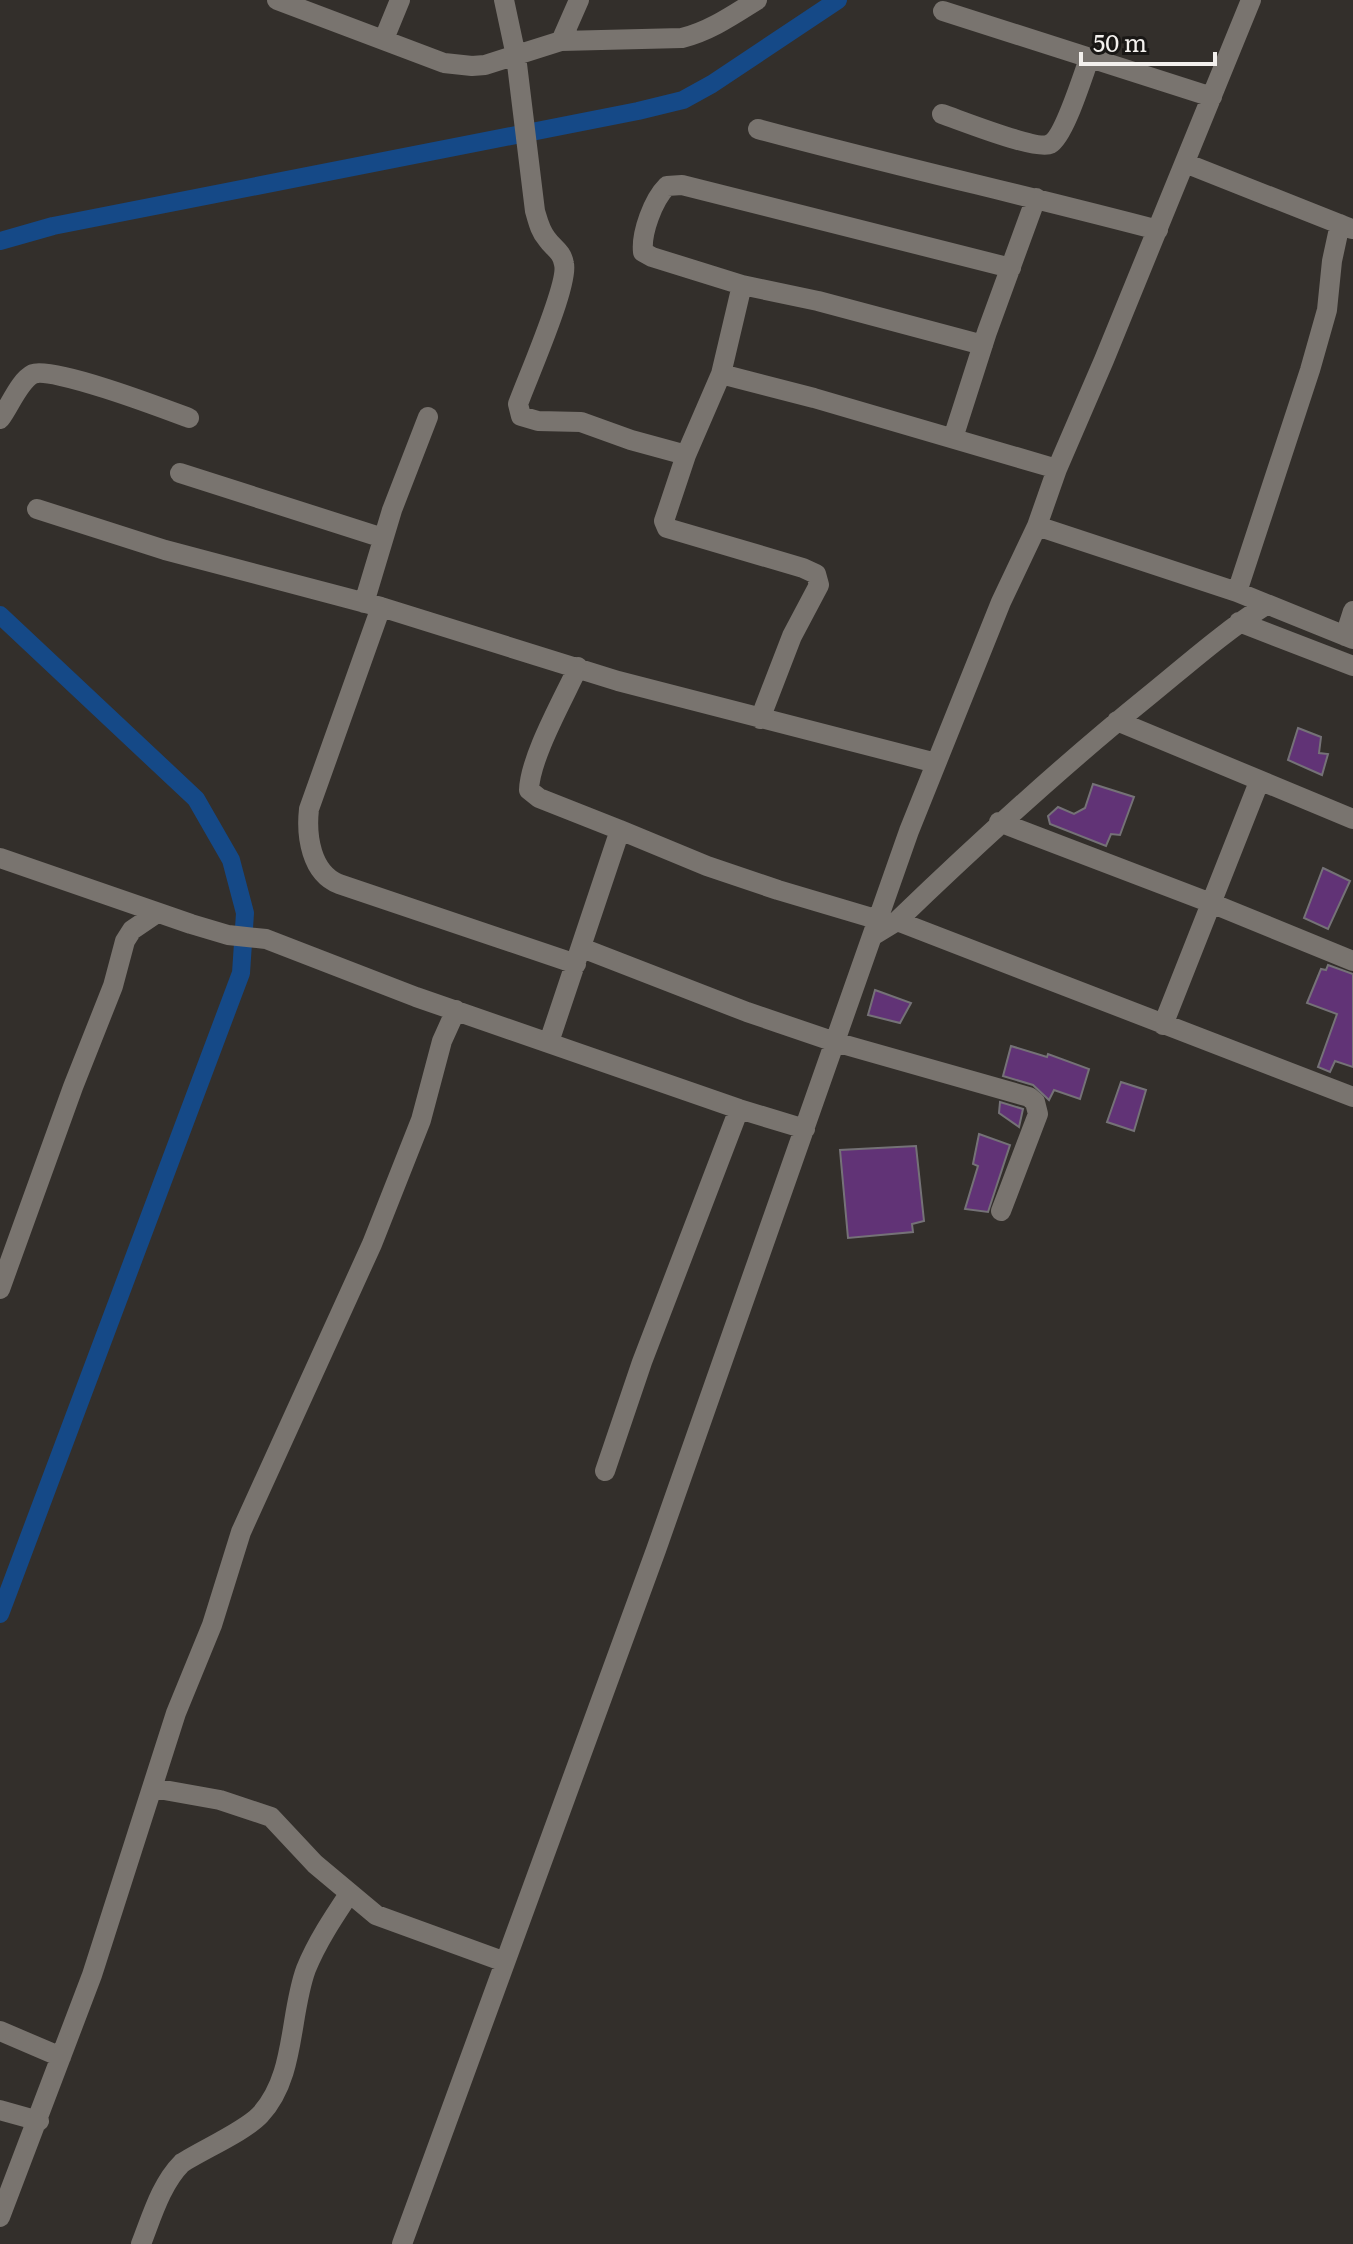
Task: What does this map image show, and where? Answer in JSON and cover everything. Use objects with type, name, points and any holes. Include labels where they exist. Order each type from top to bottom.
[{"type":"street","points":[[277,0],[332,9],[384,39],[444,63],[472,66],[561,41],[682,38],[700,33],[757,0]]},
{"type":"street","points":[[384,39],[400,0]]},
{"type":"street","points":[[504,0],[516,56],[535,211],[548,241],[559,251],[565,269],[517,411],[526,419],[581,422],[686,455]]},
{"type":"street","points":[[561,41],[579,0]]},
{"type":"street","points":[[402,2244],[656,1550],[835,1042],[883,925],[909,831],[1251,0]]},
{"type":"street","points":[[943,11],[1212,97]]},
{"type":"street","points":[[942,114],[1034,146],[1052,144],[1069,112],[1089,59]]},
{"type":"street","points":[[758,129],[1158,230]]},
{"type":"street","points":[[1185,163],[1347,227],[1332,261],[1327,310],[1310,370],[1237,592]]},
{"type":"street","points":[[983,345],[818,301],[742,285],[652,257],[643,252],[642,241],[660,192],[667,186],[682,185],[1011,268]]},
{"type":"street","points":[[953,438],[1036,198]]},
{"type":"street","points":[[742,285],[721,374],[686,455],[664,521],[667,528],[816,574],[816,593],[792,636],[760,719]]},
{"type":"street","points":[[0,419],[23,382],[33,374],[42,372],[97,386],[189,418]]},
{"type":"street","points":[[721,374],[1057,469]]},
{"type":"street","points":[[428,417],[383,538],[373,605],[309,809],[307,829],[316,863],[323,876],[491,934],[579,956],[835,1042],[1033,1099],[1038,1114],[1001,1211]]},
{"type":"street","points":[[180,473],[383,538]]},
{"type":"street","points":[[37,509],[165,550],[373,605],[618,681],[936,763]]},
{"type":"street","points":[[1037,526],[1237,592],[1349,637],[1353,611]]},
{"type":"street","points":[[883,925],[1117,721],[1239,622],[1266,605]]},
{"type":"street","points":[[1239,622],[1353,666]]},
{"type":"street","points":[[578,667],[544,740],[529,782],[529,790],[539,798],[764,886],[1163,1025],[1353,1097]]},
{"type":"street","points":[[1117,721],[1353,819]]},
{"type":"street","points":[[1163,1025],[1259,782]]},
{"type":"street","points":[[999,822],[1353,961]]},
{"type":"street","points":[[549,1042],[620,830]]},
{"type":"street","points":[[0,858],[228,935],[266,939],[456,1010],[805,1129]]},
{"type":"street","points":[[0,1289],[113,986],[125,941],[132,930],[157,913]]},
{"type":"street","points":[[0,2217],[92,1975],[176,1713],[212,1625],[241,1532],[372,1244],[421,1120],[442,1041],[456,1010]]},
{"type":"street","points":[[605,1471],[642,1362],[739,1109]]},
{"type":"street","points":[[153,1788],[220,1800],[271,1817],[315,1864],[376,1915],[505,1962]]},
{"type":"street","points":[[141,2244],[173,2171],[260,2115],[273,2096],[282,2076],[306,1971],[325,1931],[349,1894]]},
{"type":"street","points":[[0,2031],[61,2057]]},
{"type":"street","points":[[0,2110],[39,2121]]},
{"type":"building","points":[[1298,728],[1321,737],[1319,753],[1328,754],[1322,775],[1288,760]]},
{"type":"building","points":[[1093,784],[1134,797],[1120,835],[1111,834],[1106,846],[1050,824],[1048,816],[1058,807],[1074,814],[1085,808]]},
{"type":"building","points":[[1323,868],[1350,881],[1328,929],[1304,918]]},
{"type":"building","points":[[1328,965],[1353,974],[1353,1067],[1335,1061],[1330,1072],[1318,1067],[1337,1014],[1307,1003],[1321,969],[1326,970]]},
{"type":"building","points":[[875,990],[911,1003],[900,1023],[868,1015]]},
{"type":"building","points":[[1011,1046],[1047,1057],[1048,1054],[1089,1069],[1080,1099],[1054,1090],[1049,1100],[1033,1085],[1003,1076]]},
{"type":"building","points":[[1121,1082],[1146,1090],[1134,1131],[1107,1122]]},
{"type":"building","points":[[1000,1102],[1023,1109],[1019,1127],[999,1113]]},
{"type":"building","points":[[979,1134],[1010,1145],[988,1212],[965,1209],[978,1166],[973,1164]]},
{"type":"building","points":[[916,1146],[924,1221],[912,1224],[913,1232],[848,1238],[840,1150]]},
{"type":"waterway","points":[[0,241],[53,226],[683,100],[838,0]]},
{"type":"waterway","points":[[0,615],[196,799],[231,860],[245,913],[241,973],[0,1614]]}]
